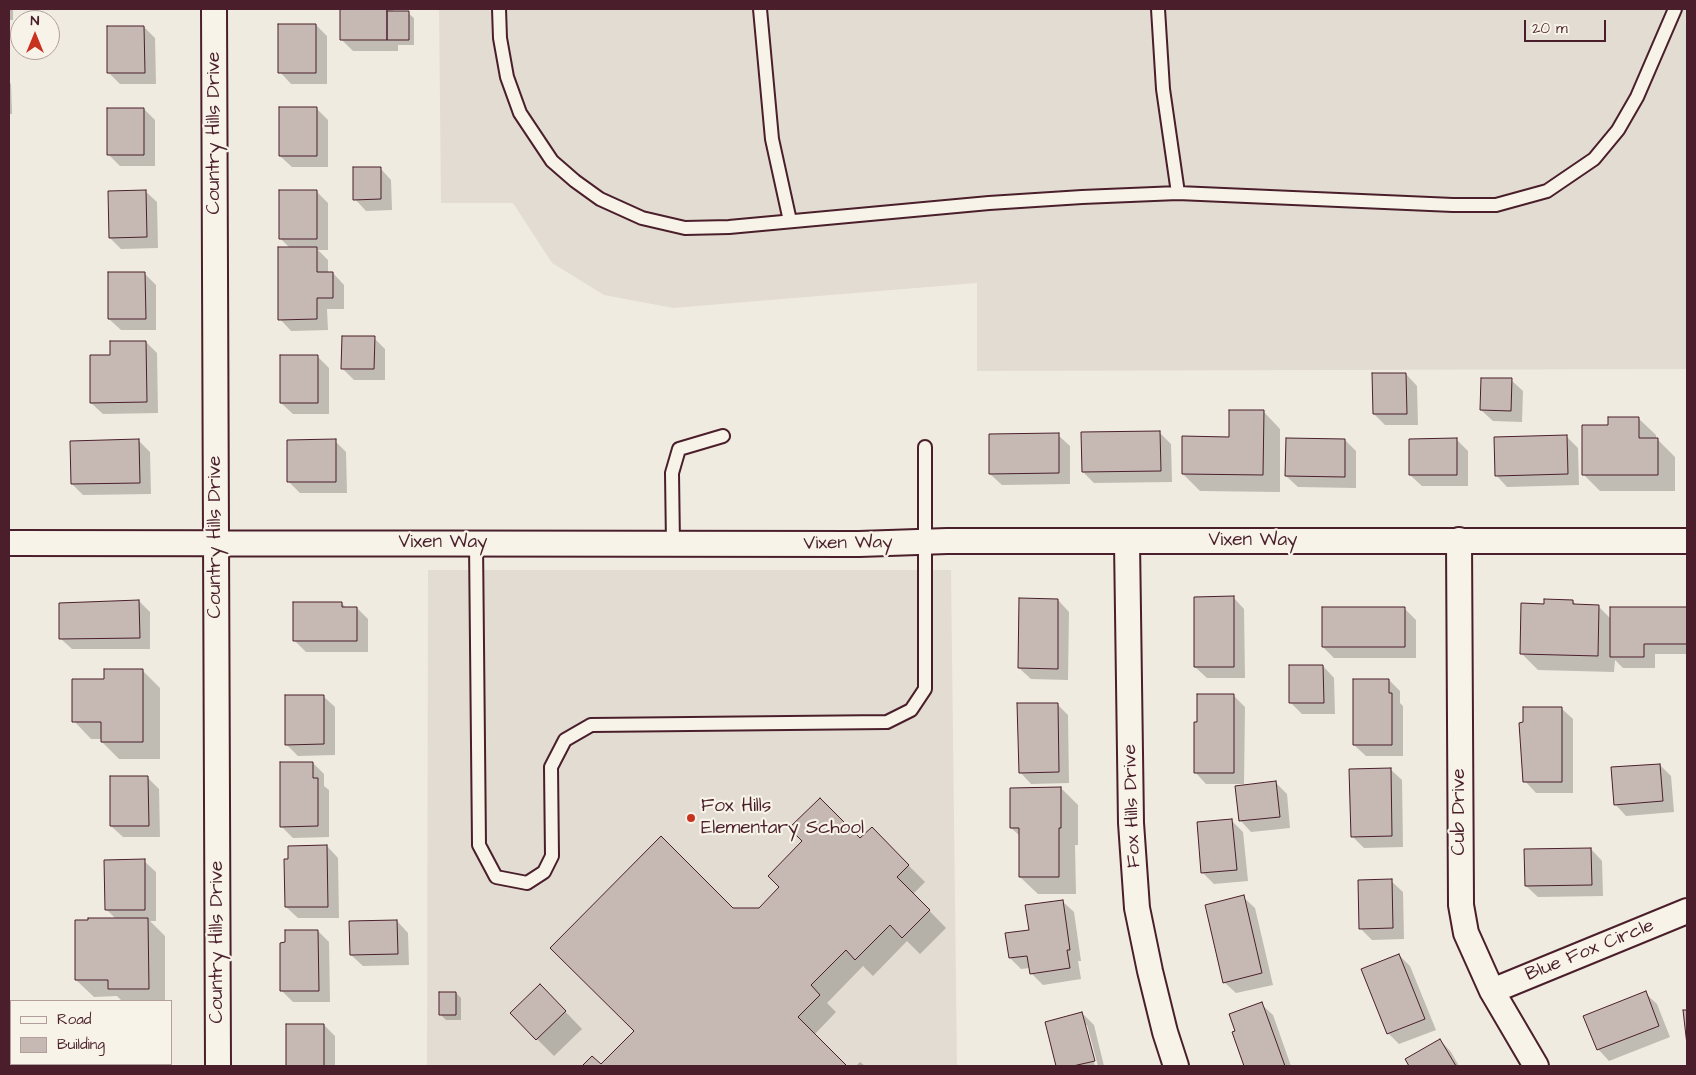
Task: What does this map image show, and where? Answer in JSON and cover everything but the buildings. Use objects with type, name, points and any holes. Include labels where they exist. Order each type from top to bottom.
[{"type":"street","name":"Country Hills Drive","points":[[214,9],[218,1066]]},
{"type":"street","name":"Cub Drive","points":[[1460,540],[1461,905],[1466,933],[1492,991],[1536,1066]]},
{"type":"street","name":"Vixen Way","points":[[9,543],[859,544],[947,541],[1687,540]]},
{"type":"street","name":"Fox Hills Drive","points":[[1128,542],[1131,824],[1137,908],[1156,997],[1176,1066]]},
{"type":"street","name":"Blue Fox Circle","points":[[1492,991],[1687,911]]},
{"type":"lane","points":[[500,9],[500,38],[507,77],[520,113],[552,161],[575,182],[600,200],[642,218],[685,228],[729,227],[989,203],[1178,193],[1496,204],[1547,191],[1594,159],[1618,130],[1636,97],[1675,9]]},
{"type":"lane","points":[[760,9],[772,139],[790,221]]},
{"type":"lane","points":[[1158,9],[1163,89],[1178,193]]},
{"type":"lane","points":[[673,544],[672,473],[679,449],[723,436]]},
{"type":"lane","points":[[476,543],[478,845],[496,876],[527,883],[544,872],[552,856],[551,767],[565,740],[591,725],[887,722],[911,710],[925,689],[926,447]]},
{"type":"shaded area","points":[[439,9],[1687,9],[1687,369],[977,371],[977,283],[673,308],[604,295],[552,263],[513,203],[441,203]]},
{"type":"shaded area","name":"Fox Hills Elementary School","points":[[428,570],[951,570],[957,1066],[427,1066]]},
{"type":"place","name":"Fox Hills Elementary School","points":[[691,818]]}]
